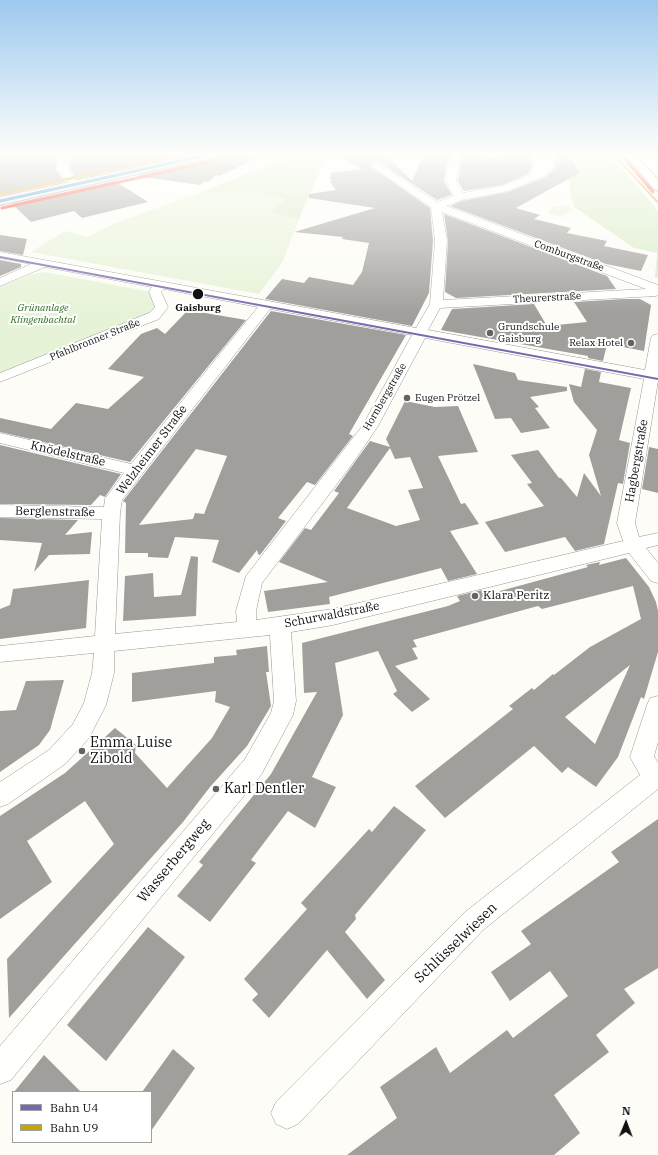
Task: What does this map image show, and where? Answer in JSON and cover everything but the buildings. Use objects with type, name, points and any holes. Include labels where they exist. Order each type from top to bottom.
[{"type":"street","name":"Hornbergstraße","points":[[247,630],[246,611],[253,581],[354,450],[388,394],[436,304],[441,241],[436,208]]},
{"type":"street","name":"Comburgstraße","points":[[441,208],[658,291]]},
{"type":"street","points":[[0,255],[655,377]]},
{"type":"street","points":[[0,282],[44,263]]},
{"type":"street","name":"Pfahlbronner Straße","points":[[0,378],[154,316],[162,307],[155,292],[161,284]]},
{"type":"street","name":"Theurerstraße","points":[[436,304],[658,291]]},
{"type":"street","name":"Welzheimer Straße","points":[[103,645],[111,513],[114,499],[135,470],[267,304]]},
{"type":"street","name":"Hagbergstraße","points":[[658,338],[655,377],[626,523],[633,544],[658,576]]},
{"type":"street","name":"Knödelstraße","points":[[0,438],[135,470]]},
{"type":"street","name":"Berglenstraße","points":[[0,511],[111,513]]},
{"type":"street","name":"Schurwaldstraße","points":[[0,654],[103,645],[280,626],[405,600],[658,539]]},
{"type":"street","name":"Wasserbergweg","points":[[0,1069],[253,767],[282,716],[285,701],[280,626]]},
{"type":"street","points":[[0,796],[57,757],[81,730],[95,705],[103,673],[103,645]]},
{"type":"street","points":[[656,776],[642,757],[658,704]]},
{"type":"street","name":"Schlüsselwiesen","points":[[287,1113],[474,921],[656,776]]},
{"type":"green space","points":[[157,208],[276,208],[269,213],[299,219],[283,261],[259,294],[31,252],[65,231],[88,237],[115,223]]},
{"type":"green space","points":[[275,208],[304,208],[299,219],[269,213]]},
{"type":"green space","points":[[552,208],[573,209],[562,217],[547,213]]},
{"type":"green space","points":[[575,208],[655,208],[658,211],[658,278],[655,277],[657,253],[634,248]]},
{"type":"green space","name":"Grünanlage Klingenbachtal","points":[[44,272],[158,293],[164,300],[148,315],[0,374],[0,287],[29,275]]},
{"type":"rail line","name":"U4","points":[[0,257],[658,379]]},
{"type":"place","name":"Gaisburg","points":[[198,294]]},
{"type":"place","name":"Grundschule Gaisburg","points":[[490,333]]},
{"type":"place","name":"Relax Hotel","points":[[631,343]]},
{"type":"place","name":"Eugen Prötzel","points":[[407,398]]},
{"type":"place","name":"Klara Peritz","points":[[475,596]]},
{"type":"place","name":"Emma Luise Zibold","points":[[82,751]]},
{"type":"place","name":"Karl Dentler","points":[[216,789]]}]
